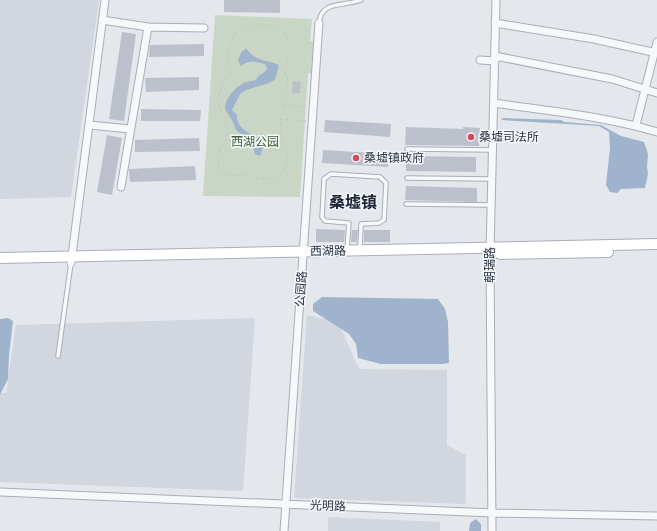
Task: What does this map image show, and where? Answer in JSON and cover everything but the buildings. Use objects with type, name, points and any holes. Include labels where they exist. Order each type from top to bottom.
[{"type":"main road","name":"西湖路","points":[[0,264],[72,260],[490,251],[657,244]]},
{"type":"main road","name":"西湖路","points":[[303,255],[347,250],[657,251]]},
{"type":"main road","name":"西湖路","points":[[0,258],[72,260]]},
{"type":"street","points":[[72,260],[105,0]]},
{"type":"street","name":"朝瑞路","points":[[492,531],[490,251],[496,0]]},
{"type":"street","points":[[102,20],[148,27],[204,28]]},
{"type":"street","name":"公园路","points":[[284,531],[318,23]]},
{"type":"street","points":[[496,23],[594,39],[656,52]]},
{"type":"street","points":[[121,187],[148,27]]},
{"type":"street","points":[[636,125],[656,52],[657,42]]},
{"type":"street","points":[[480,60],[495,58],[612,79],[645,88],[657,93]]},
{"type":"street","points":[[494,103],[636,125],[657,132]]},
{"type":"street","points":[[89,125],[130,129]]},
{"type":"street","name":"光明路","points":[[0,492],[492,513],[657,516]]},
{"type":"lane","points":[[318,23],[319,16],[326,7],[336,3],[349,3],[361,0]]},
{"type":"lane","points":[[407,148],[493,150]]},
{"type":"lane","points":[[347,250],[349,223],[325,221],[322,217],[324,179],[331,174],[380,177],[386,183],[384,220],[379,223],[361,224],[360,250]]},
{"type":"lane","points":[[406,178],[492,179]]},
{"type":"lane","points":[[406,204],[491,205]]},
{"type":"lane","points":[[58,356],[72,260]]},
{"type":"path","points":[[312,121],[280,119],[282,143],[287,152],[287,164],[282,174],[275,178],[261,179],[243,174],[233,176],[226,175],[219,168],[218,157],[220,148],[226,140],[227,130],[225,119],[218,103],[218,97],[230,72],[228,55],[235,33],[245,26],[276,26],[283,30],[288,38],[288,59],[285,72],[288,81],[287,89],[281,105],[313,108]]},
{"type":"shaded area","points":[[0,0],[99,0],[71,197],[0,199]]},
{"type":"shaded area","points":[[307,315],[338,322],[359,369],[447,370],[447,445],[466,455],[466,504],[294,498]]},
{"type":"shaded area","points":[[255,318],[243,491],[0,482],[0,393],[6,393],[16,325]]},
{"type":"shaded area","points":[[328,517],[440,522],[440,531],[328,531]]},
{"type":"green space","name":"西湖公园","points":[[215,15],[312,19],[310,41],[315,41],[312,73],[308,73],[300,197],[203,196]]},
{"type":"water","points":[[246,48],[253,56],[279,65],[275,80],[246,90],[240,94],[232,110],[237,115],[238,122],[242,127],[257,138],[261,143],[262,148],[260,156],[255,154],[253,148],[259,147],[237,131],[225,109],[227,99],[234,90],[249,81],[256,80],[267,69],[265,64],[255,62],[250,62],[241,66],[238,60],[241,53]]},
{"type":"water","points":[[503,118],[561,120],[564,122],[601,125],[621,136],[644,142],[648,154],[648,174],[645,188],[621,189],[617,193],[610,192],[606,185],[610,148],[609,132],[599,126],[501,120]]},
{"type":"water","points":[[322,297],[438,299],[445,309],[448,322],[449,363],[381,364],[358,358],[356,344],[349,334],[313,311],[313,304]]},
{"type":"water","points":[[8,318],[13,321],[8,379],[0,395],[0,319]]},
{"type":"water","points":[[476,519],[481,524],[481,531],[469,531],[470,523]]},
{"type":"place","name":"桑墟司法所","points":[[471,137]]},
{"type":"place","name":"桑墟镇政府","points":[[356,158]]},
{"type":"district","name":"桑墟镇","points":[[353,202]]}]
